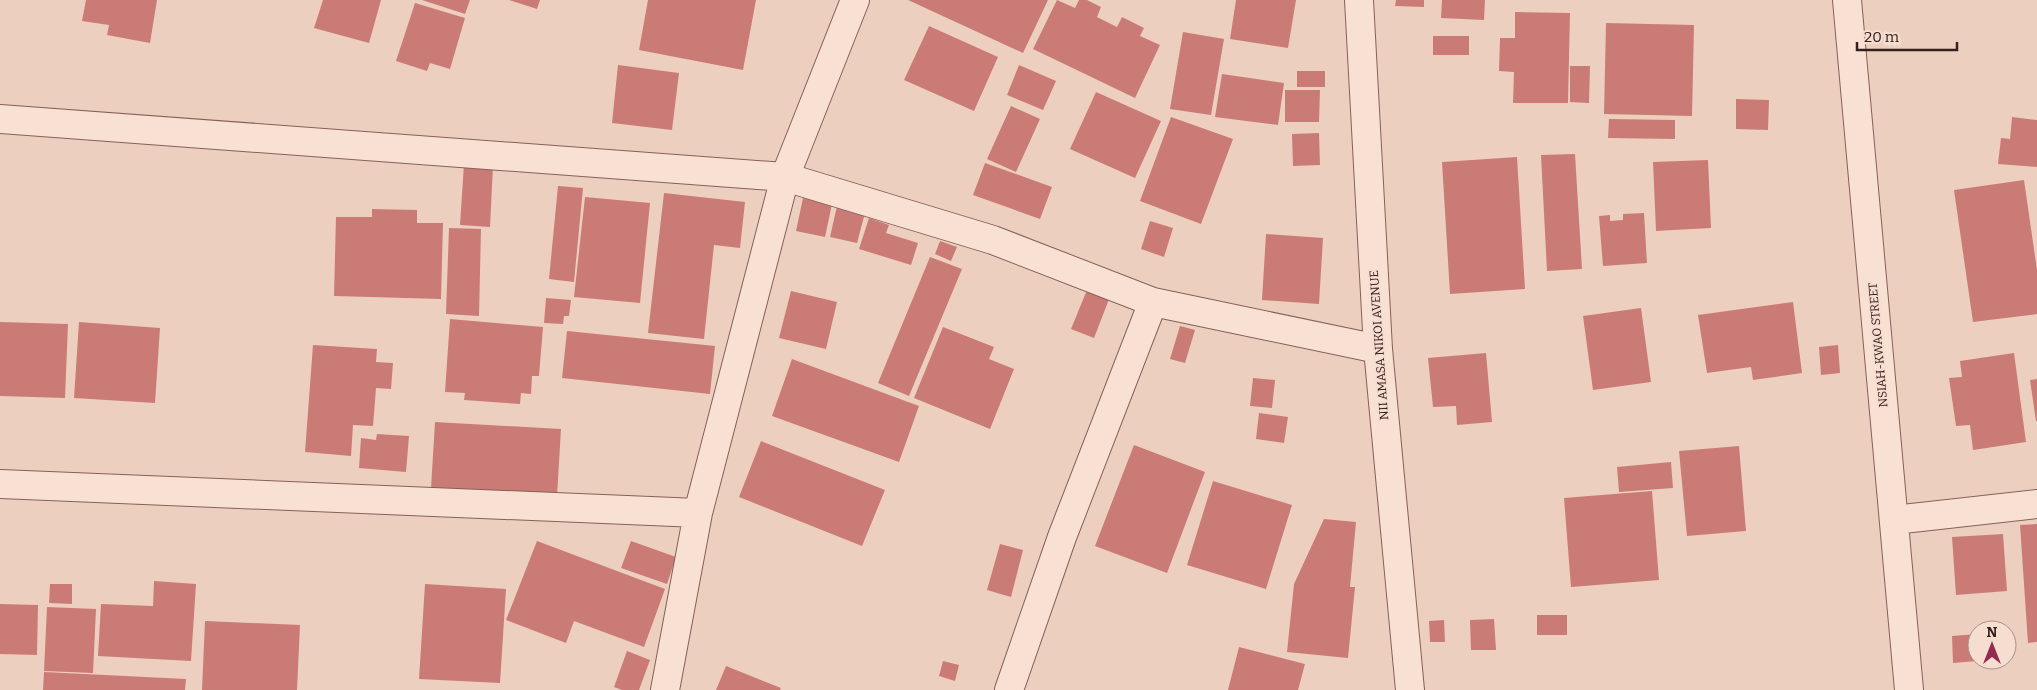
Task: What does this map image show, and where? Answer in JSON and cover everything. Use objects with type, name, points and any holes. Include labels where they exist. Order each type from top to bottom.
[{"type":"street","points":[[665,690],[698,513],[785,177],[855,0]]},
{"type":"street","name":"NII AMASA NIKOI AVENUE","points":[[1359,0],[1378,349],[1410,690]]},
{"type":"street","name":"NSIAH-KWAO STREET","points":[[1847,0],[1909,690]]},
{"type":"street","points":[[0,119],[785,177],[993,240],[1152,302],[1378,349]]},
{"type":"street","points":[[1009,690],[1062,537],[1152,302]]},
{"type":"street","points":[[0,484],[698,513]]},
{"type":"street","points":[[1894,520],[2037,504]]},
{"type":"building","points":[[86,0],[157,0],[150,43],[107,35],[109,25],[82,21]]},
{"type":"building","points":[[323,0],[381,0],[369,43],[314,28]]},
{"type":"building","points":[[422,0],[470,0],[465,14]]},
{"type":"building","points":[[509,0],[540,0],[537,9]]},
{"type":"building","points":[[648,0],[756,0],[743,70],[639,50]]},
{"type":"building","points":[[908,0],[1048,0],[1023,53]]},
{"type":"building","points":[[1057,0],[1075,8],[1079,0],[1087,0],[1101,7],[1097,17],[1117,27],[1122,17],[1144,28],[1140,36],[1160,45],[1135,98],[1033,49]]},
{"type":"building","points":[[1236,0],[1296,0],[1288,48],[1230,39]]},
{"type":"building","points":[[1396,0],[1424,0],[1424,7],[1395,6]]},
{"type":"building","points":[[1442,0],[1485,0],[1484,20],[1441,18]]},
{"type":"building","points":[[415,3],[465,18],[450,69],[430,63],[427,71],[396,61]]},
{"type":"building","points":[[1515,12],[1570,13],[1568,103],[1513,103],[1514,72],[1499,71],[1500,38],[1515,38]]},
{"type":"building","points":[[1606,23],[1694,25],[1692,116],[1604,114]]},
{"type":"building","points":[[929,26],[998,57],[974,111],[904,80]]},
{"type":"building","points":[[1183,32],[1224,39],[1211,115],[1170,109]]},
{"type":"building","points":[[1433,36],[1469,36],[1469,55],[1433,55]]},
{"type":"building","points":[[618,65],[679,73],[672,130],[612,123]]},
{"type":"building","points":[[1019,65],[1056,81],[1043,110],[1007,95]]},
{"type":"building","points":[[1570,66],[1590,66],[1589,103],[1570,102]]},
{"type":"building","points":[[1297,71],[1325,71],[1325,87],[1297,87]]},
{"type":"building","points":[[1222,74],[1284,83],[1278,125],[1215,117]]},
{"type":"building","points":[[1285,90],[1320,90],[1319,122],[1285,122]]},
{"type":"building","points":[[1096,92],[1161,121],[1135,178],[1070,149]]},
{"type":"building","points":[[1736,99],[1769,100],[1768,130],[1736,129]]},
{"type":"building","points":[[1011,106],[1040,119],[1016,172],[987,159]]},
{"type":"building","points":[[1171,117],[1233,139],[1201,224],[1140,201]]},
{"type":"building","points":[[2012,117],[2037,120],[2037,167],[1998,164],[2001,138],[2010,139]]},
{"type":"building","points":[[1609,119],[1675,120],[1675,139],[1608,138]]},
{"type":"building","points":[[1319,133],[1320,165],[1293,166],[1292,134]]},
{"type":"building","points":[[1575,154],[1582,269],[1547,271],[1541,155]]},
{"type":"building","points":[[1517,157],[1525,289],[1450,294],[1442,162]]},
{"type":"building","points":[[1708,160],[1711,228],[1656,231],[1653,162]]},
{"type":"building","points":[[985,163],[1052,187],[1040,219],[973,195]]},
{"type":"building","points":[[464,164],[493,166],[490,227],[460,225]]},
{"type":"building","points":[[2024,180],[2037,270],[2037,314],[1973,322],[1954,190]]},
{"type":"building","points":[[558,186],[583,188],[574,282],[549,279]]},
{"type":"building","points":[[664,193],[745,202],[740,248],[714,245],[704,339],[648,333]]},
{"type":"building","points":[[585,197],[650,203],[640,303],[574,297]]},
{"type":"building","points":[[803,198],[832,204],[825,237],[796,231]]},
{"type":"building","points":[[837,206],[865,213],[857,243],[830,237]]},
{"type":"building","points":[[372,209],[417,210],[417,223],[443,223],[441,299],[334,296],[336,217],[372,217]]},
{"type":"building","points":[[1644,213],[1647,263],[1603,266],[1599,216],[1610,215],[1610,221],[1623,220],[1623,214]]},
{"type":"building","points":[[869,218],[889,225],[886,233],[918,243],[911,265],[859,249]]},
{"type":"building","points":[[1150,221],[1173,228],[1164,257],[1141,249]]},
{"type":"building","points":[[449,228],[481,229],[479,316],[446,314]]},
{"type":"building","points":[[1266,234],[1323,238],[1319,304],[1262,300]]},
{"type":"building","points":[[940,241],[957,247],[951,261],[935,254]]},
{"type":"building","points":[[930,257],[962,269],[909,396],[878,383]]},
{"type":"building","points":[[1089,285],[1111,294],[1094,338],[1071,329]]},
{"type":"building","points":[[791,291],[837,302],[826,349],[779,338]]},
{"type":"building","points":[[546,298],[571,300],[569,316],[564,316],[563,324],[544,323]]},
{"type":"building","points":[[1793,302],[1802,373],[1753,380],[1751,367],[1707,373],[1698,315]]},
{"type":"building","points":[[1641,308],[1651,382],[1593,390],[1583,316]]},
{"type":"building","points":[[450,319],[543,327],[539,376],[532,376],[531,394],[521,393],[520,404],[464,400],[465,393],[445,392]]},
{"type":"building","points":[[0,322],[68,324],[65,398],[0,396]]},
{"type":"building","points":[[79,322],[160,328],[155,403],[74,398]]},
{"type":"building","points":[[1180,326],[1195,330],[1185,363],[1170,359]]},
{"type":"building","points":[[943,327],[994,347],[989,359],[1014,369],[990,429],[914,398]]},
{"type":"building","points":[[567,331],[715,346],[710,394],[562,378]]},
{"type":"building","points":[[313,345],[377,349],[376,362],[393,363],[391,389],[376,388],[373,426],[353,425],[351,456],[305,452]]},
{"type":"building","points":[[1838,345],[1840,373],[1821,375],[1819,347]]},
{"type":"building","points":[[1486,353],[1492,422],[1457,425],[1456,406],[1433,407],[1428,358]]},
{"type":"building","points":[[2014,353],[2026,442],[1973,450],[1970,425],[1956,426],[1949,378],[1962,377],[1960,361]]},
{"type":"building","points":[[792,359],[919,406],[899,462],[772,416]]},
{"type":"building","points":[[1253,378],[1275,380],[1272,408],[1250,406]]},
{"type":"building","points":[[2037,379],[2037,421],[2036,421],[2030,380]]},
{"type":"building","points":[[1259,413],[1288,417],[1284,443],[1256,439]]},
{"type":"building","points":[[435,422],[561,429],[557,496],[431,488]]},
{"type":"building","points":[[377,434],[409,436],[406,472],[359,468],[361,438],[376,440]]},
{"type":"building","points":[[761,441],[885,490],[862,546],[739,497]]},
{"type":"building","points":[[1134,445],[1205,472],[1167,573],[1095,546]]},
{"type":"building","points":[[1739,446],[1746,531],[1687,536],[1679,451]]},
{"type":"building","points":[[1671,462],[1673,488],[1619,492],[1617,467]]},
{"type":"building","points":[[1213,481],[1292,505],[1266,589],[1187,565]]},
{"type":"building","points":[[1652,491],[1659,580],[1571,587],[1564,498]]},
{"type":"building","points":[[1324,519],[1356,522],[1350,587],[1355,587],[1348,658],[1287,652],[1294,584]]},
{"type":"building","points":[[2037,524],[2037,642],[2028,643],[2020,525]]},
{"type":"building","points":[[2003,534],[2007,591],[1956,595],[1952,537]]},
{"type":"building","points":[[537,541],[665,589],[644,647],[574,621],[566,643],[506,620]]},
{"type":"building","points":[[631,541],[676,557],[667,584],[621,568]]},
{"type":"building","points":[[1000,544],[1023,550],[1011,597],[987,590]]},
{"type":"building","points":[[154,581],[196,584],[191,661],[98,656],[101,604],[153,606]]},
{"type":"building","points":[[50,584],[72,584],[72,604],[49,603]]},
{"type":"building","points":[[425,584],[506,589],[500,683],[419,679]]},
{"type":"building","points":[[0,604],[38,605],[37,655],[0,654]]},
{"type":"building","points":[[47,607],[96,609],[93,673],[44,671]]},
{"type":"building","points":[[1537,615],[1567,615],[1567,635],[1537,635]]},
{"type":"building","points":[[1494,619],[1496,650],[1471,650],[1470,620]]},
{"type":"building","points":[[1444,620],[1445,642],[1430,642],[1429,621]]},
{"type":"building","points":[[205,621],[300,625],[297,690],[202,690]]},
{"type":"building","points":[[1967,635],[1967,662],[1953,663],[1952,636]]},
{"type":"building","points":[[1239,647],[1305,664],[1298,690],[1228,690]]},
{"type":"building","points":[[627,651],[650,660],[639,690],[622,690],[614,687]]},
{"type":"building","points":[[943,661],[959,665],[955,681],[939,676]]},
{"type":"building","points":[[726,666],[781,688],[780,690],[716,690]]},
{"type":"building","points":[[44,672],[186,679],[185,690],[43,690]]}]
